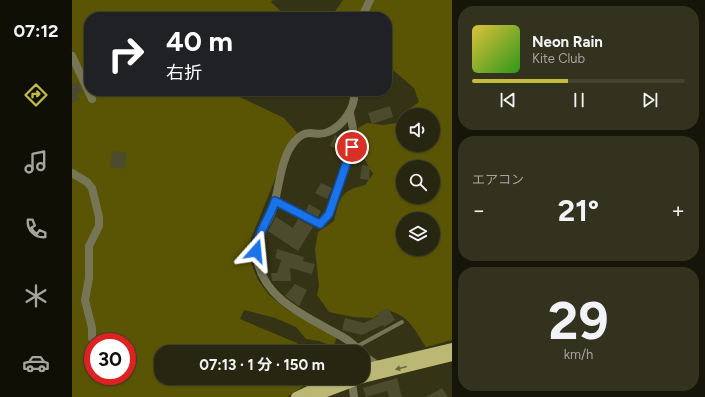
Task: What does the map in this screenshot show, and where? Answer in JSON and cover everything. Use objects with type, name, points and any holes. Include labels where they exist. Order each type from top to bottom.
[{"type":"main road","points":[[370,367],[452,348]]},
{"type":"main road","points":[[370,376],[452,356]]},
{"type":"main road","points":[[296,397],[321,385]]},
{"type":"main road","points":[[313,397],[342,385]]},
{"type":"street","points":[[364,12],[370,0]]},
{"type":"street","points":[[72,56],[84,82]]},
{"type":"street","points":[[275,201],[320,224],[329,214],[354,140],[350,113],[354,96]]},
{"type":"street","points":[[350,113],[328,132],[306,133],[300,136],[293,143],[286,156],[271,213],[256,244],[256,259],[260,271],[275,296],[294,310],[352,342],[355,345]]},
{"type":"street","points":[[72,173],[87,182],[92,188],[99,217],[99,226],[89,246],[89,278],[85,300],[92,333]]},
{"type":"street","points":[[370,360],[377,365]]},
{"type":"street","points":[[352,385],[354,397]]},
{"type":"lane","points":[[365,345],[402,322]]},
{"type":"shaded area","points":[[72,0],[273,0],[271,2],[282,12],[84,12],[84,96],[238,96],[284,118],[297,133],[286,152],[250,241],[249,258],[258,280],[269,295],[286,309],[337,337],[334,345],[306,339],[296,327],[275,318],[244,310],[240,319],[299,345],[154,345],[154,385],[305,385],[287,397],[72,397]]},
{"type":"shaded area","points":[[343,0],[452,0],[452,340],[426,347],[406,319],[394,312],[386,310],[373,318],[353,317],[329,312],[317,295],[319,286],[315,249],[318,232],[334,221],[342,196],[350,190],[365,185],[373,174],[365,160],[354,148],[358,128],[367,123],[383,125],[396,123],[396,152],[440,152],[440,108],[411,108],[419,102],[414,88],[392,69],[392,12],[335,12]]},
{"type":"building","points":[[78,82],[83,92],[77,95],[79,100],[72,103],[72,84]]},
{"type":"building","points":[[390,106],[393,117],[372,124],[368,113]]},
{"type":"building","points":[[335,135],[346,143],[343,151],[330,146]]},
{"type":"building","points":[[112,151],[127,153],[124,169],[110,167]]},
{"type":"building","points":[[362,165],[370,166],[369,180],[360,179]]},
{"type":"building","points":[[321,183],[332,188],[327,199],[315,193]]},
{"type":"building","points":[[309,204],[321,211],[318,217],[306,211]]},
{"type":"building","points":[[276,217],[293,228],[298,219],[313,227],[298,251],[268,231]]},
{"type":"building","points":[[277,249],[304,257],[303,261],[315,264],[312,274],[290,268],[291,281],[272,281],[271,273],[277,273],[281,260],[275,258]]},
{"type":"building","points":[[295,284],[307,290],[299,306],[285,296]]},
{"type":"building","points":[[388,308],[395,320],[384,327],[383,325],[362,335],[342,330],[345,318],[364,323],[378,316],[377,314]]},
{"type":"building","points":[[397,378],[402,397],[389,397],[387,391],[366,397],[363,388]]},
{"type":"building","points":[[442,388],[448,397],[426,397]]},
{"type":"route","points":[[256,251],[256,244],[275,201],[320,224],[329,214],[352,147]]}]
